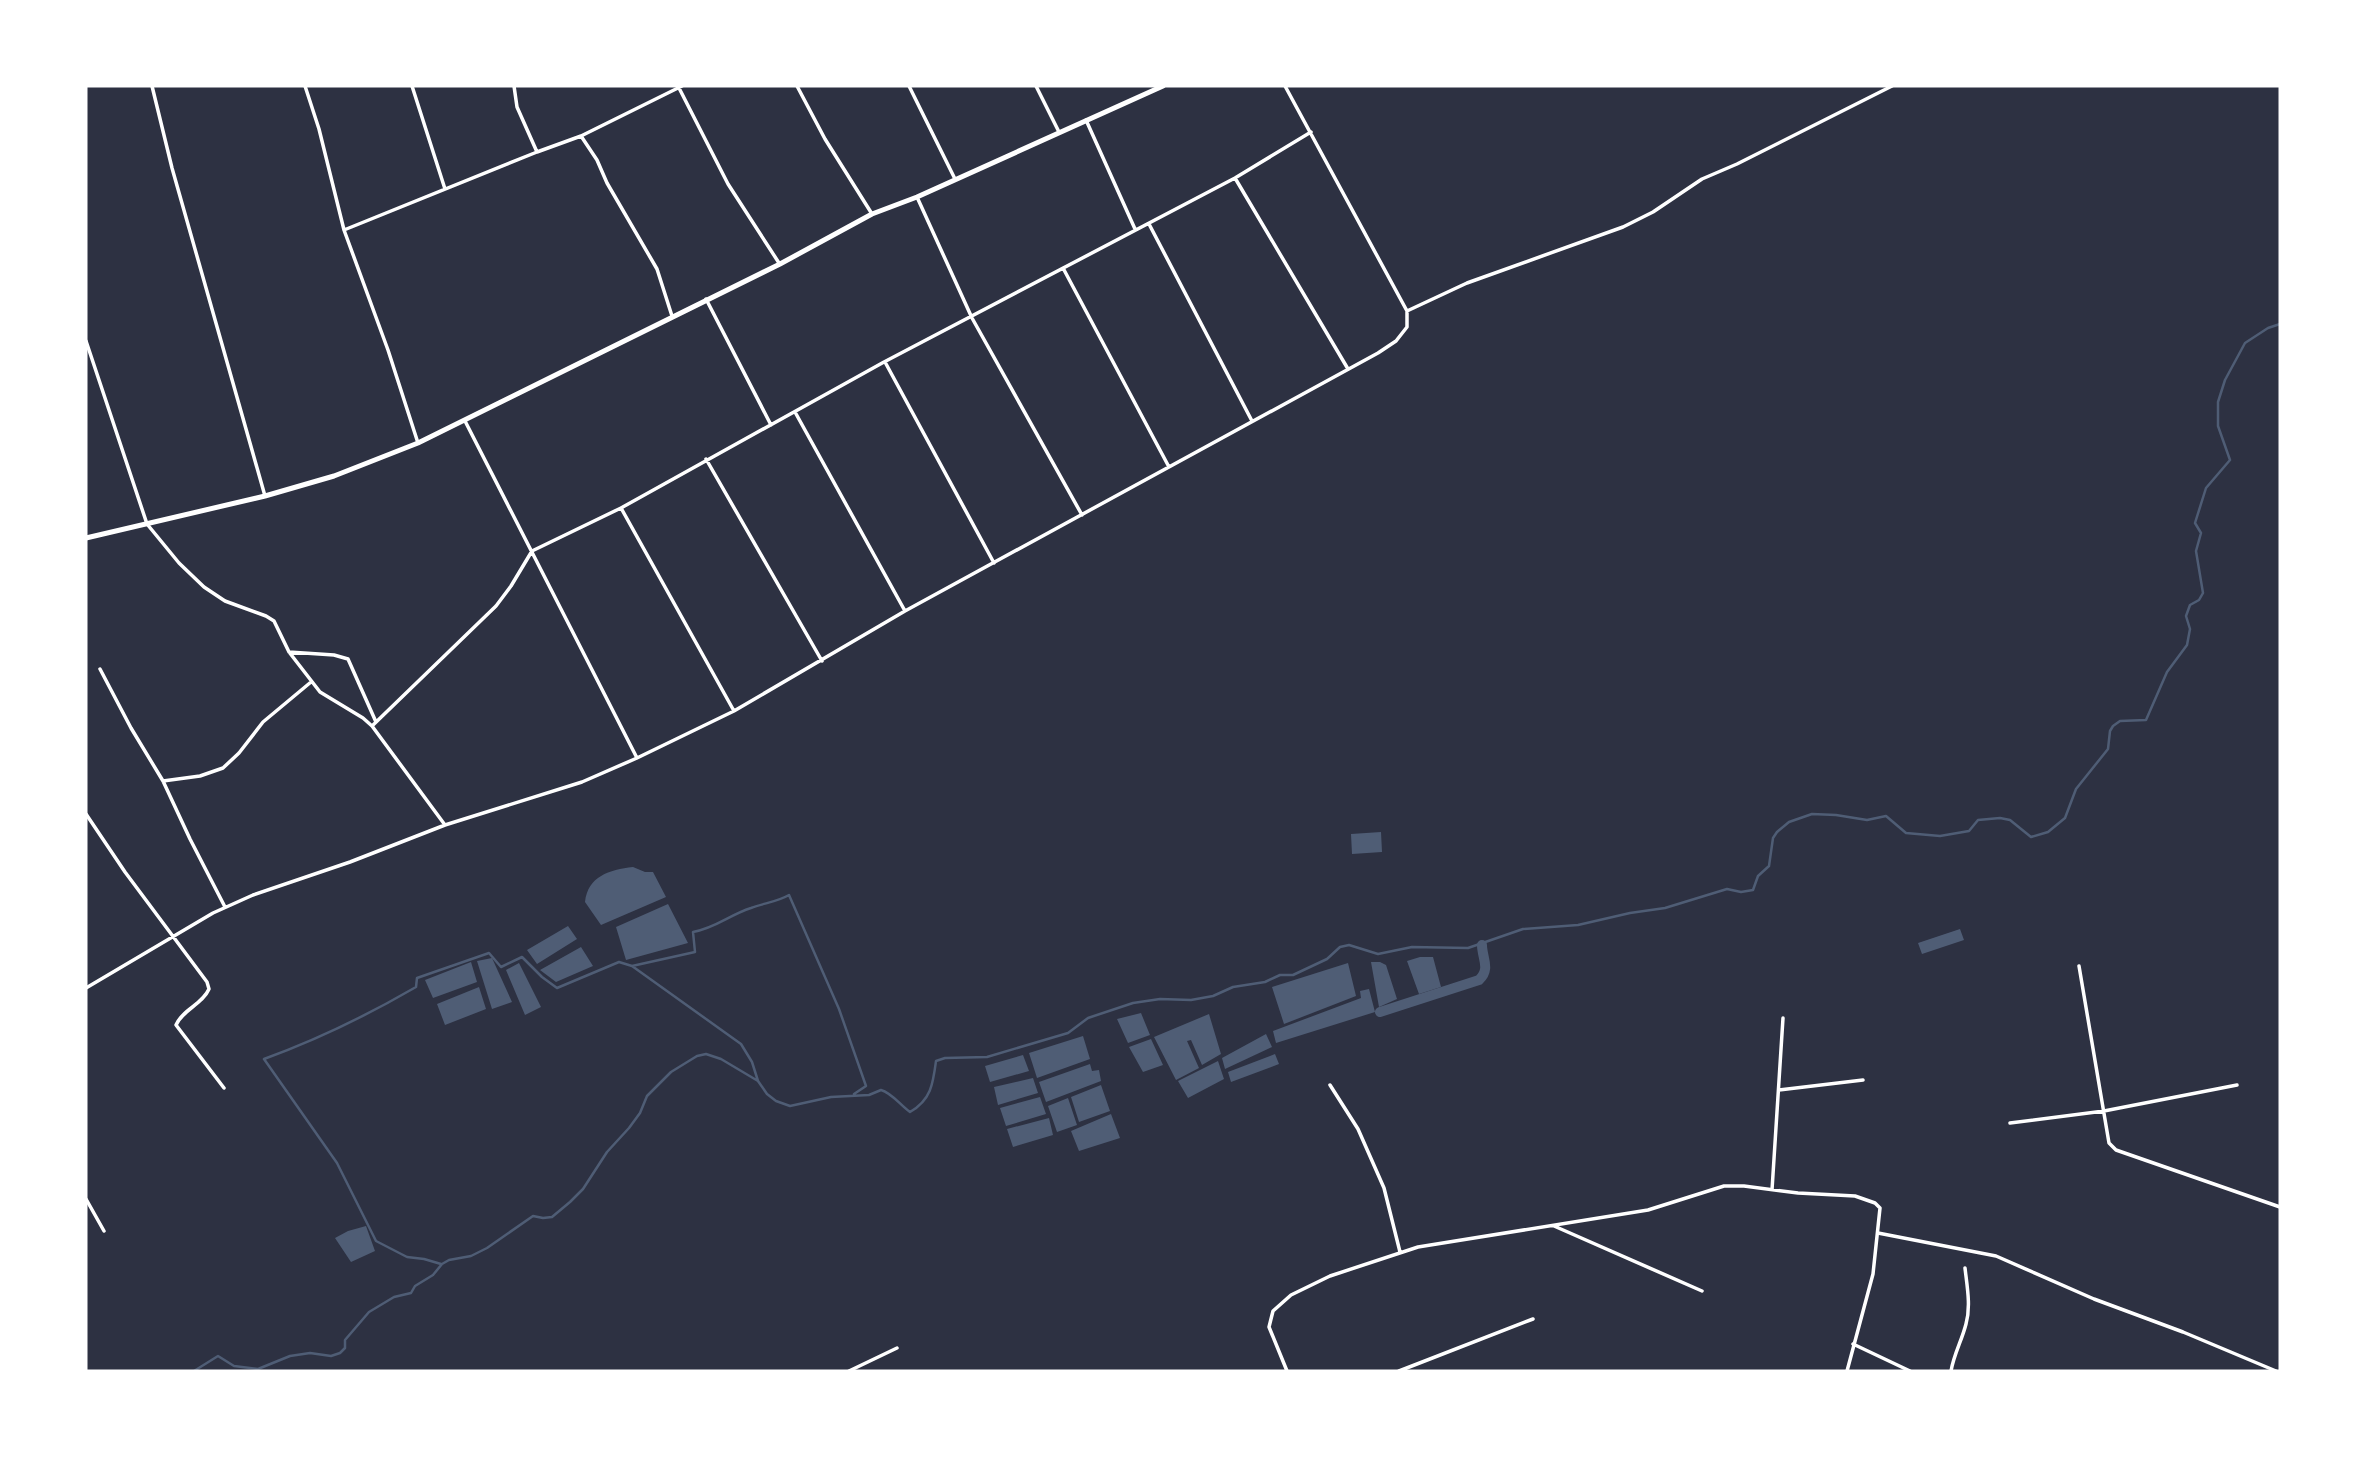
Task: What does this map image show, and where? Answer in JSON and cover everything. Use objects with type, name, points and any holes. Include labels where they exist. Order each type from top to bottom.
[{"type":"street","points":[[152,86],[172,168],[265,496]]},
{"type":"street","points":[[305,86],[319,129],[344,230],[388,350],[418,443]]},
{"type":"street","points":[[412,86],[445,189]]},
{"type":"street","points":[[513,86],[517,107],[537,152]]},
{"type":"street","points":[[344,230],[581,136],[680,86],[728,184],[780,264]]},
{"type":"street","points":[[797,86],[825,139],[872,214]]},
{"type":"street","points":[[908,86],[955,179]]},
{"type":"street","points":[[1036,86],[1059,132]]},
{"type":"street","points":[[86,538],[265,496],[334,476],[418,443],[780,264],[872,214],[917,197],[1153,88],[1163,86]]},
{"type":"street","points":[[86,988],[225,907],[445,825],[582,782],[734,711],[905,611],[1378,353],[1405,332],[1407,311],[1285,86]]},
{"type":"street","points":[[1407,311],[1467,283],[1623,228],[1653,212],[1702,179],[1749,159],[1892,86]]},
{"type":"street","points":[[1087,120],[1135,229]]},
{"type":"street","points":[[372,726],[486,616],[511,586],[532,551],[621,508],[884,362],[1235,178],[1311,132]]},
{"type":"street","points":[[581,136],[657,269],[672,316]]},
{"type":"street","points":[[1235,178],[1348,369]]},
{"type":"street","points":[[917,197],[972,318],[1082,514]]},
{"type":"street","points":[[1149,224],[1252,421]]},
{"type":"street","points":[[1063,268],[1169,467]]},
{"type":"street","points":[[706,299],[771,425]]},
{"type":"street","points":[[86,341],[146,524],[179,563],[204,587],[225,601],[274,621],[289,652],[311,682],[328,698],[372,726],[445,825]]},
{"type":"street","points":[[884,362],[994,563]]},
{"type":"street","points":[[795,412],[905,611]]},
{"type":"street","points":[[464,421],[637,758]]},
{"type":"street","points":[[706,459],[821,660]]},
{"type":"street","points":[[621,508],[734,711]]},
{"type":"street","points":[[289,652],[334,655],[348,659],[376,722]]},
{"type":"street","points":[[100,669],[163,781],[225,907]]},
{"type":"street","points":[[163,781],[200,776],[223,768],[239,753],[263,722],[311,682]]},
{"type":"street","points":[[86,814],[172,937],[207,982],[209,989],[205,998],[176,1021],[177,1028],[224,1088]]},
{"type":"street","points":[[2079,965],[2109,1143],[2116,1150],[2280,1207]]},
{"type":"street","points":[[1772,1190],[1783,1018]]},
{"type":"street","points":[[1779,1090],[1863,1080]]},
{"type":"street","points":[[1330,1085],[1357,1129],[1384,1188],[1400,1252]]},
{"type":"street","points":[[2010,1123],[2104,1111],[2236,1085]]},
{"type":"street","points":[[1287,1371],[1269,1326],[1269,1318],[1291,1295],[1330,1276],[1418,1247],[1648,1210],[1724,1186],[1855,1196],[1881,1208],[1873,1274],[1847,1371]]},
{"type":"street","points":[[86,1199],[103,1231]]},
{"type":"street","points":[[1552,1225],[1702,1292]]},
{"type":"street","points":[[1878,1233],[1996,1256],[2094,1299],[2276,1371]]},
{"type":"street","points":[[1951,1371],[1967,1323],[1969,1303],[1965,1268]]},
{"type":"street","points":[[1399,1371],[1533,1319]]},
{"type":"street","points":[[1853,1344],[1910,1371]]},
{"type":"street","points":[[849,1371],[897,1348]]},
{"type":"water","points":[[1381,832],[1382,852],[1352,854],[1351,834]]},
{"type":"water","points":[[633,867],[653,872],[666,897],[601,925],[585,902],[590,886],[601,876]]},
{"type":"water","points":[[668,904],[688,943],[626,960],[616,927]]},
{"type":"water","points":[[568,926],[577,939],[537,964],[527,950]]},
{"type":"water","points":[[1960,929],[1964,940],[1922,954],[1918,943]]},
{"type":"water","points":[[581,947],[593,966],[556,982],[540,970]]},
{"type":"water","points":[[1433,957],[1441,987],[1419,994],[1407,961]]},
{"type":"water","points":[[492,958],[512,1002],[492,1009],[477,961]]},
{"type":"water","points":[[471,962],[477,982],[433,998],[425,980]]},
{"type":"water","points":[[1371,962],[1386,965],[1397,999],[1379,1007]]},
{"type":"water","points":[[519,963],[541,1007],[525,1015],[506,970]]},
{"type":"water","points":[[1348,963],[1356,996],[1284,1024],[1272,987]]},
{"type":"water","points":[[479,987],[486,1009],[445,1025],[437,1004]]},
{"type":"water","points":[[1369,989],[1375,1012],[1276,1043],[1273,1031],[1361,998],[1360,991]]},
{"type":"water","points":[[1141,1013],[1150,1035],[1128,1043],[1117,1019]]},
{"type":"water","points":[[1209,1014],[1221,1054],[1202,1065],[1191,1040],[1187,1041],[1199,1068],[1176,1080],[1154,1037]]},
{"type":"water","points":[[1266,1034],[1272,1047],[1225,1069],[1222,1058]]},
{"type":"water","points":[[1083,1036],[1090,1059],[1037,1078],[1029,1053]]},
{"type":"water","points":[[1151,1039],[1163,1065],[1143,1072],[1129,1047]]},
{"type":"water","points":[[1275,1054],[1279,1064],[1231,1082],[1228,1072]]},
{"type":"water","points":[[1023,1055],[1029,1071],[990,1082],[985,1066]]},
{"type":"water","points":[[1218,1061],[1224,1079],[1188,1098],[1178,1081]]},
{"type":"water","points":[[1090,1064],[1092,1071],[1099,1070],[1101,1081],[1046,1102],[1039,1082]]},
{"type":"water","points":[[1033,1078],[1038,1093],[998,1105],[994,1087]]},
{"type":"water","points":[[1101,1085],[1110,1111],[1079,1122],[1071,1097]]},
{"type":"water","points":[[1040,1097],[1046,1114],[1006,1126],[1000,1108]]},
{"type":"water","points":[[1068,1098],[1077,1125],[1057,1132],[1048,1106]]},
{"type":"water","points":[[1111,1114],[1120,1138],[1079,1151],[1071,1131]]},
{"type":"water","points":[[1049,1118],[1053,1135],[1013,1147],[1007,1129]]},
{"type":"water","points":[[366,1226],[375,1251],[351,1262],[335,1238]]},
{"type":"waterway","points":[[194,1371],[218,1356],[234,1366],[258,1369],[290,1356],[310,1353],[331,1356],[340,1353],[345,1348],[345,1340],[369,1312],[394,1297],[411,1293],[415,1286],[433,1275],[442,1264],[471,1256],[487,1248],[533,1216],[552,1217],[583,1189],[607,1152],[640,1113],[647,1096],[671,1072],[697,1056],[706,1054],[721,1059],[758,1081],[776,1101],[790,1106],[831,1097],[869,1095],[881,1090],[910,1112],[927,1097],[936,1061],[945,1058],[987,1057],[1068,1033],[1088,1018],[1133,1003],[1160,999],[1191,1000],[1213,996],[1233,987],[1265,982],[1280,975],[1293,975],[1327,959],[1340,947],[1349,945],[1378,954],[1412,947],[1468,948],[1523,929],[1578,925],[1665,908],[1727,889],[1741,892],[1753,890],[1758,876],[1769,866],[1773,838],[1777,832],[1789,822],[1812,814],[1867,820],[1886,816],[1906,833],[1940,836],[1969,831],[1978,820],[2000,818],[2010,820],[2031,837],[2048,832],[2065,818],[2076,789],[2108,749],[2113,726],[2120,721],[2146,720],[2167,672],[2187,645],[2190,629],[2186,616],[2190,605],[2199,600],[2203,593],[2196,551],[2201,533],[2195,523],[2206,488],[2230,460],[2218,426],[2218,402],[2225,380],[2245,343],[2268,328],[2280,324]]},
{"type":"waterway","points":[[441,1264],[407,1257],[376,1241],[337,1163],[264,1059],[379,1008],[416,987],[417,978],[489,953],[501,967],[522,957],[557,988],[619,962],[632,966],[695,952],[693,932],[789,895],[839,1009],[866,1086],[854,1094]]},
{"type":"waterway","points":[[1380,1012],[1479,980],[1485,972],[1482,945]]},
{"type":"waterway","points":[[632,966],[741,1044],[752,1062],[758,1081]]}]
